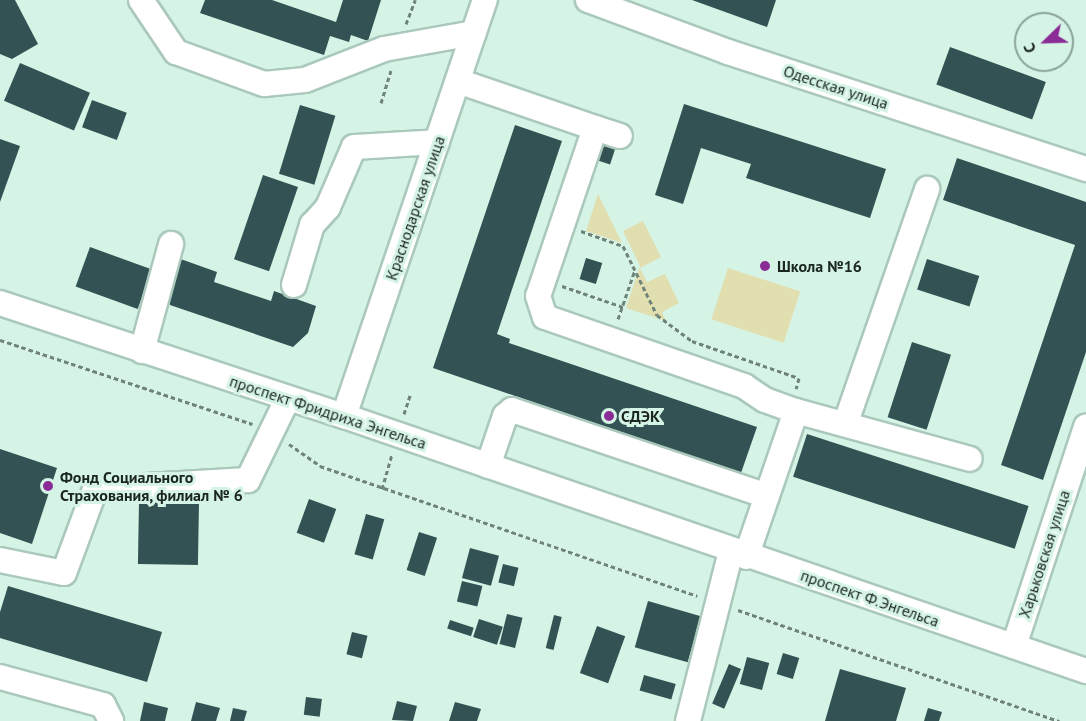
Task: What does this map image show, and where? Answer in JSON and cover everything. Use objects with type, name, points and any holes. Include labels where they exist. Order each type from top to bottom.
[{"type":"street","points":[[141,0],[176,52],[264,84],[305,80],[384,49],[474,33]]},
{"type":"street","name":"Краснодарская улица","points":[[344,416],[485,0]]},
{"type":"street","name":"Одесская улица","points":[[588,0],[728,52],[1086,169]]},
{"type":"street","points":[[458,81],[620,136]]},
{"type":"street","points":[[595,128],[543,280],[538,303],[545,317],[744,386],[765,400],[792,410],[846,422],[970,459]]},
{"type":"street","points":[[294,285],[312,225],[328,207],[354,147],[437,142]]},
{"type":"street","points":[[846,422],[927,189]]},
{"type":"street","points":[[142,351],[171,244]]},
{"type":"street","name":"проспект Фридриха Энгельса","points":[[1,307],[344,416],[655,525]]},
{"type":"street","points":[[0,560],[63,573],[95,489],[248,480],[288,398]]},
{"type":"street","points":[[488,466],[505,416],[512,410],[767,496]]},
{"type":"street","points":[[688,721],[718,603],[767,496],[792,410]]},
{"type":"street","name":"Харьковская улица","points":[[1014,646],[1086,427]]},
{"type":"street","name":"проспект Ф.Энгельса","points":[[655,525],[1086,671]]},
{"type":"street","points":[[0,677],[103,705],[111,721]]},
{"type":"path","points":[[562,225],[623,246],[657,315],[692,341],[799,378],[792,410]]},
{"type":"path","points":[[611,341],[635,270]]},
{"type":"path","points":[[543,280],[623,307]]},
{"type":"path","points":[[0,340],[270,433],[320,466],[1059,721]]},
{"type":"shaded area","points":[[598,194],[622,243],[586,231]]},
{"type":"shaded area","points":[[643,221],[661,257],[640,268],[647,282],[665,274],[679,303],[662,312],[666,321],[626,308],[640,266],[623,231]]},
{"type":"shaded area","points":[[728,268],[800,291],[784,343],[711,319]]},
{"type":"building","points":[[0,0],[15,0],[38,44],[12,59],[0,54]]},
{"type":"building","points":[[205,0],[272,0],[336,22],[343,0],[381,0],[368,41],[351,35],[349,42],[330,36],[324,55],[200,13]]},
{"type":"building","points":[[692,0],[776,0],[767,27]]},
{"type":"building","points":[[950,47],[1046,82],[1032,119],[936,85]]},
{"type":"building","points":[[20,63],[90,93],[74,130],[4,101]]},
{"type":"building","points":[[92,100],[127,113],[117,140],[82,127]]},
{"type":"building","points":[[684,104],[886,169],[870,218],[746,178],[751,164],[701,148],[683,204],[655,195]]},
{"type":"building","points":[[300,105],[335,116],[314,185],[279,174]]},
{"type":"building","points":[[515,125],[562,141],[497,334],[510,339],[509,343],[757,427],[741,473],[433,368]]},
{"type":"building","points":[[0,139],[20,146],[0,202]]},
{"type":"building","points":[[596,143],[615,149],[610,164],[591,158]]},
{"type":"building","points":[[957,158],[1086,202],[1086,352],[1043,480],[1001,465],[1075,245],[943,200]]},
{"type":"building","points":[[263,175],[298,187],[269,271],[234,259]]},
{"type":"building","points":[[90,247],[152,270],[138,309],[76,286]]},
{"type":"building","points":[[175,257],[217,272],[214,282],[271,301],[274,291],[316,306],[308,333],[293,347],[170,305],[165,292]]},
{"type":"building","points":[[586,258],[602,263],[596,284],[580,279]]},
{"type":"building","points":[[927,259],[979,276],[969,306],[917,289]]},
{"type":"building","points":[[912,342],[951,355],[927,430],[888,417]]},
{"type":"building","points":[[807,434],[1029,506],[1015,549],[793,477]]},
{"type":"building","points":[[0,449],[57,468],[32,544],[0,533]]},
{"type":"building","points":[[309,499],[336,509],[324,543],[297,533]]},
{"type":"building","points":[[139,502],[199,503],[198,565],[138,564]]},
{"type":"building","points":[[366,514],[384,519],[373,560],[354,554]]},
{"type":"building","points":[[419,532],[437,538],[425,576],[407,570]]},
{"type":"building","points":[[470,548],[499,556],[491,586],[462,578]]},
{"type":"building","points":[[503,564],[519,568],[514,586],[498,582]]},
{"type":"building","points":[[462,581],[482,586],[477,606],[457,601]]},
{"type":"building","points":[[8,586],[162,632],[147,682],[0,638],[0,612]]},
{"type":"building","points":[[648,601],[701,616],[688,662],[635,647]]},
{"type":"building","points":[[507,614],[523,618],[515,648],[500,644]]},
{"type":"building","points":[[554,615],[562,617],[554,650],[546,648]]},
{"type":"building","points":[[479,619],[503,627],[497,645],[473,637]]},
{"type":"building","points":[[450,620],[474,628],[471,636],[447,629]]},
{"type":"building","points":[[597,626],[625,636],[608,683],[580,673]]},
{"type":"building","points":[[352,632],[368,636],[362,658],[346,654]]},
{"type":"building","points":[[783,653],[799,658],[793,679],[777,674]]},
{"type":"building","points":[[747,657],[769,663],[762,690],[740,684]]},
{"type":"building","points":[[729,664],[741,669],[724,709],[712,704]]},
{"type":"building","points":[[840,669],[906,688],[896,721],[825,721]]},
{"type":"building","points":[[644,675],[676,684],[671,699],[640,690]]},
{"type":"building","points":[[306,697],[322,699],[320,717],[304,715]]},
{"type":"building","points":[[397,701],[417,706],[413,721],[392,720]]},
{"type":"building","points":[[144,702],[168,708],[165,721],[140,721]]},
{"type":"building","points":[[196,702],[220,708],[216,721],[191,721]]},
{"type":"building","points":[[455,702],[481,709],[477,721],[449,721]]},
{"type":"building","points":[[233,708],[247,711],[244,721],[230,721]]},
{"type":"building","points":[[928,708],[942,712],[939,721],[924,721]]},
{"type":"place","name":"Школа №16","points":[[765,266]]},
{"type":"place","name":"СДЭК","points":[[609,416]]},
{"type":"place","name":"Фонд Социального Страхования, филиал № 6","points":[[48,486]]}]
